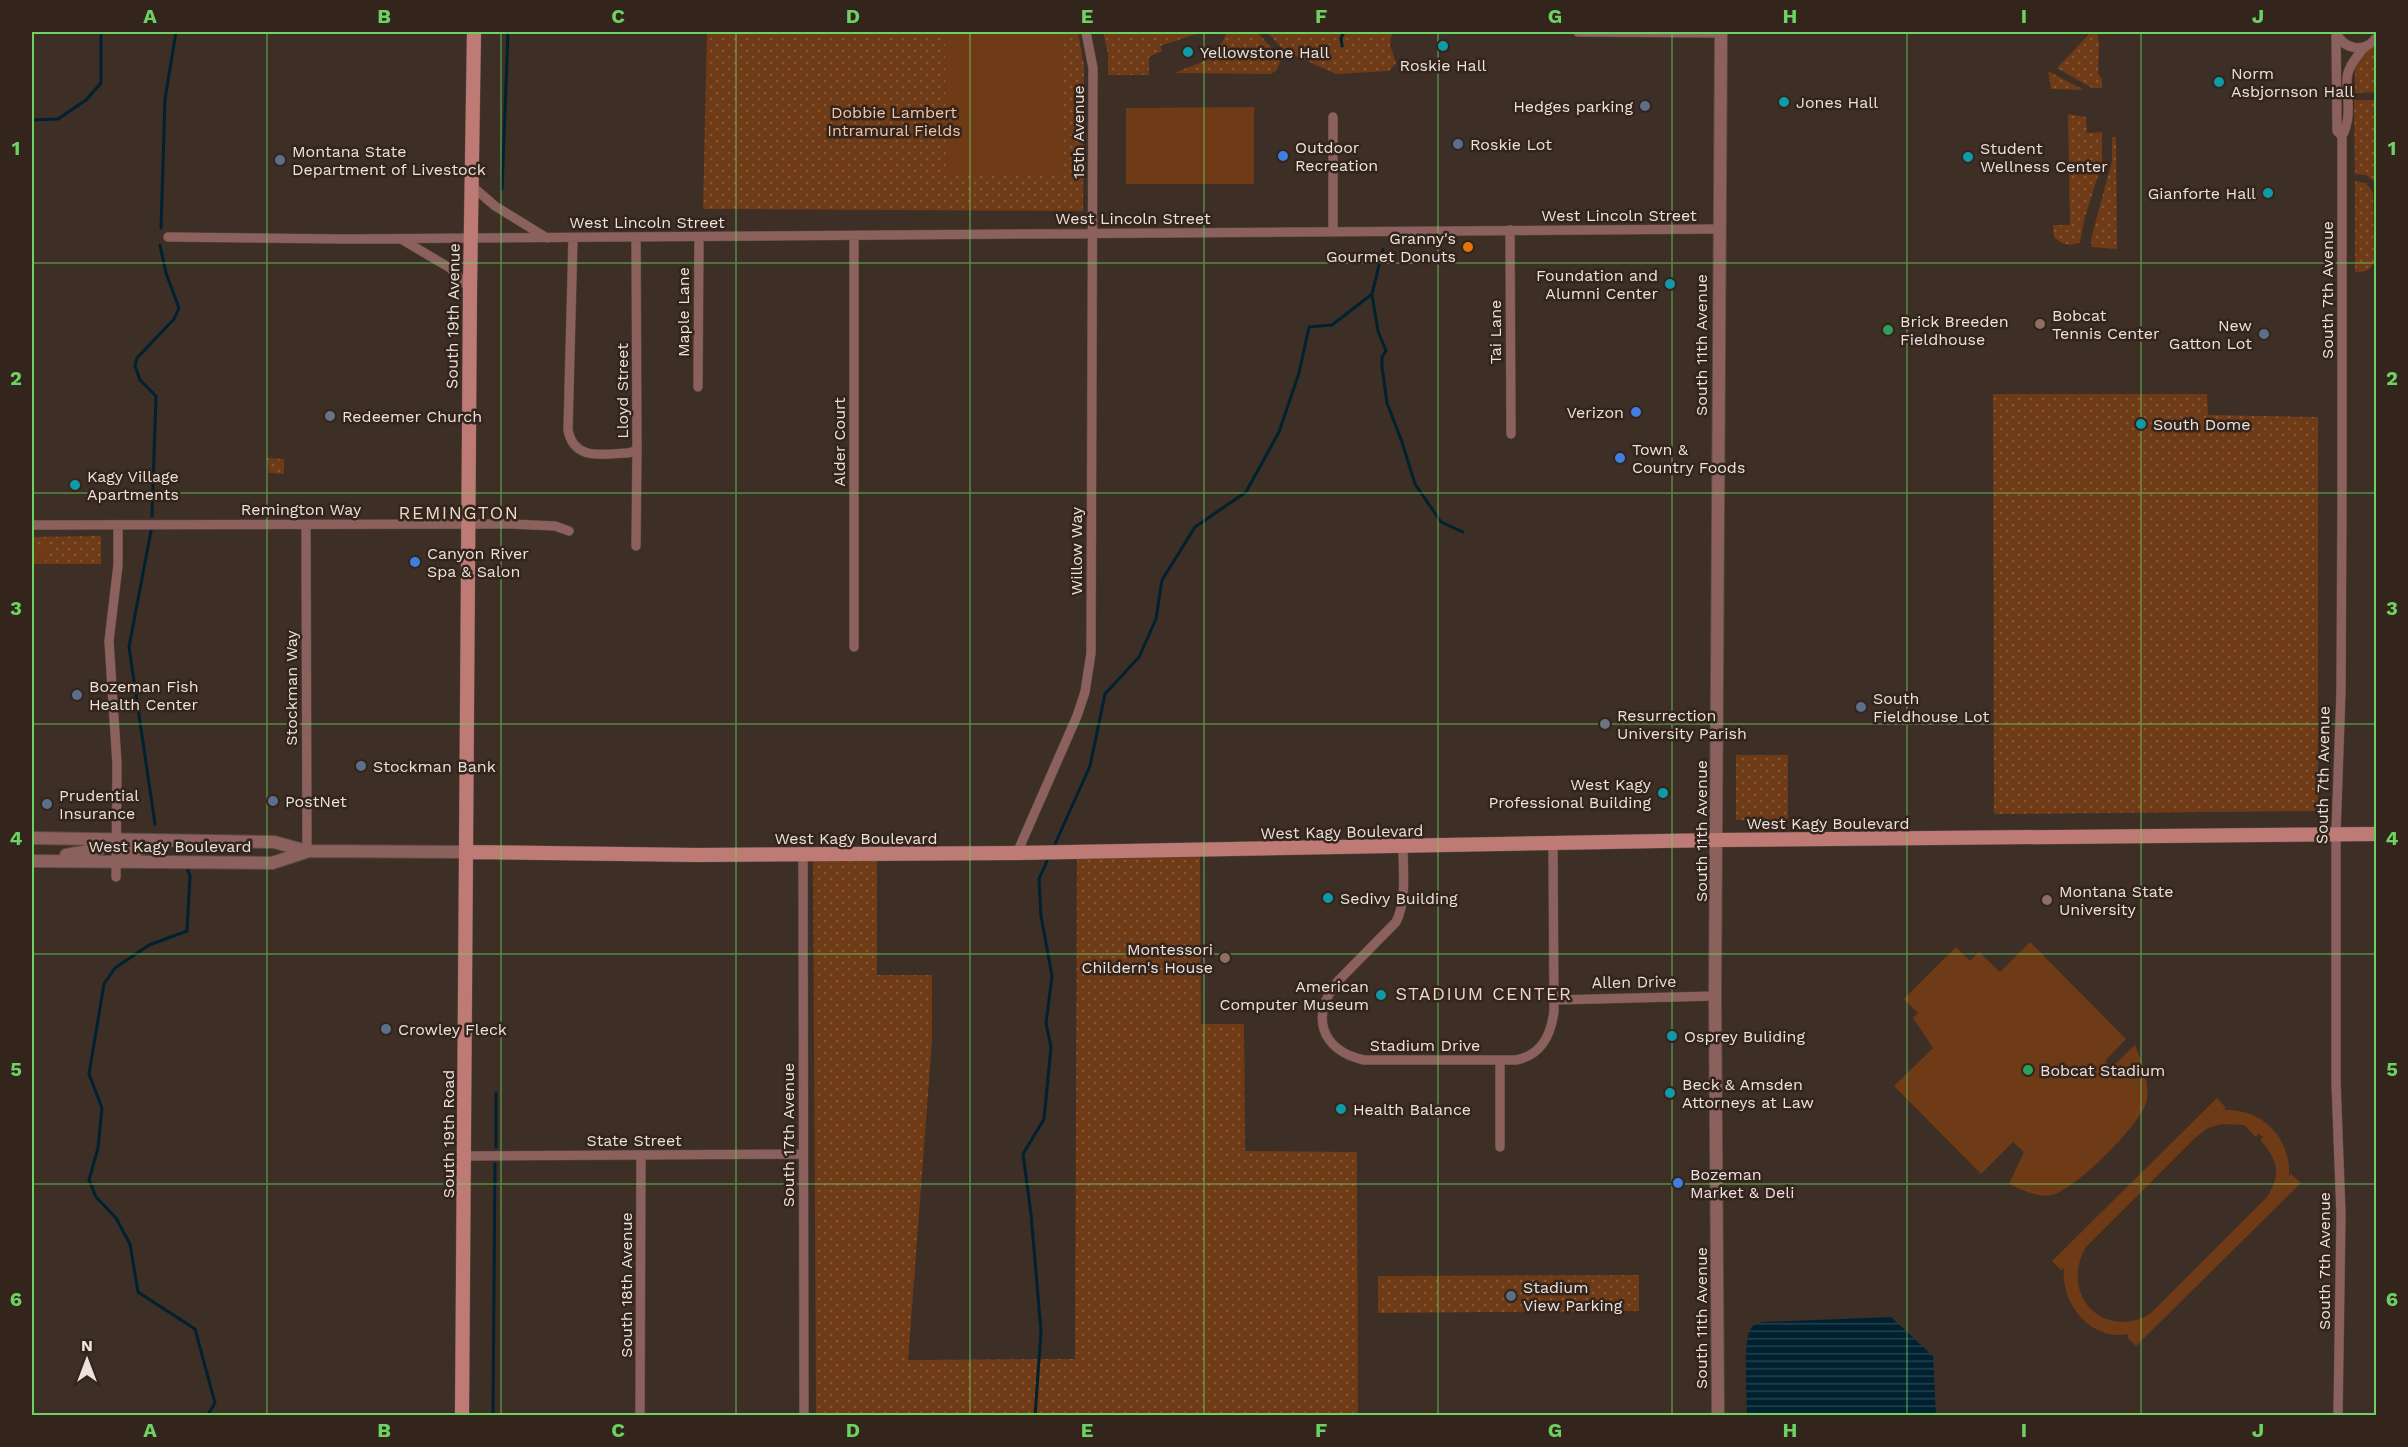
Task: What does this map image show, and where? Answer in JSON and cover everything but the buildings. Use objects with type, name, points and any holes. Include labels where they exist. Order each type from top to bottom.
[{"type":"main road","name":"South 19th Avenue","points":[[466,852],[474,32]]},
{"type":"main road","name":"West Kagy Boulevard","points":[[466,852],[1017,853],[1553,845],[1718,840],[2376,834]]},
{"type":"main road","name":"South 19th Road","points":[[462,1416],[466,852]]},
{"type":"street","name":"15th Avenue","points":[[1086,32],[1093,68],[1092,234]]},
{"type":"street","points":[[1578,32],[1721,32]]},
{"type":"street","name":"South 11th Avenue","points":[[1718,1416],[1716,996],[1721,32]]},
{"type":"street","points":[[2336,32],[2345,45],[2352,48],[2364,47],[2376,38]]},
{"type":"street","name":"South 7th Avenue","points":[[2336,32],[2337,131],[2342,136]]},
{"type":"street","name":"South 7th Avenue","points":[[2338,1416],[2341,1215],[2336,1082],[2336,833],[2342,520],[2342,136],[2347,115],[2347,79],[2350,66],[2364,47]]},
{"type":"street","points":[[1333,117],[1333,232]]},
{"type":"street","name":"West Lincoln Street","points":[[473,187],[495,206],[547,238]]},
{"type":"street","name":"West Lincoln Street","points":[[168,237],[573,238],[1719,229]]},
{"type":"street","name":"Tai Lane","points":[[1510,230],[1510,434]]},
{"type":"street","name":"Willow Way","points":[[1017,853],[1077,716],[1089,674],[1092,535],[1092,234]]},
{"type":"street","name":"Alder Court","points":[[854,236],[854,647]]},
{"type":"street","name":"Lloyd Street","points":[[573,238],[568,430],[570,439],[582,452],[590,454],[627,453],[637,448],[636,237]]},
{"type":"street","name":"Maple Lane","points":[[698,387],[699,237]]},
{"type":"street","points":[[399,238],[450,268],[470,289]]},
{"type":"street","points":[[636,546],[637,448]]},
{"type":"street","name":"Remington Way","points":[[32,525],[468,524],[555,526],[569,531]]},
{"type":"street","points":[[116,877],[117,764],[109,641],[118,565],[118,525]]},
{"type":"street","name":"Stockman Way","points":[[306,525],[307,851]]},
{"type":"street","name":"West Kagy Boulevard","points":[[32,838],[274,842],[307,851],[466,852]]},
{"type":"street","points":[[32,855],[74,855],[99,849],[117,839]]},
{"type":"street","points":[[116,862],[134,851],[162,844],[215,845],[235,842]]},
{"type":"street","name":"Stadium Drive","points":[[1403,847],[1401,912],[1389,931],[1332,989],[1323,1008],[1323,1029],[1334,1046],[1342,1053],[1364,1060],[1523,1059],[1542,1046],[1551,1030],[1554,1000],[1553,845]]},
{"type":"street","name":"West Kagy Boulevard","points":[[32,861],[272,862],[307,851]]},
{"type":"street","name":"South 17th Avenue","points":[[803,854],[804,1416]]},
{"type":"street","name":"Allen Drive","points":[[1554,1000],[1716,996]]},
{"type":"street","points":[[1500,1060],[1500,1147]]},
{"type":"street","name":"State Street","points":[[464,1156],[803,1154]]},
{"type":"street","name":"South 18th Avenue","points":[[640,1416],[641,1155]]},
{"type":"green space","name":"Dobbie Lambert Intramural Fields","points":[[707,32],[1078,32],[1084,66],[1083,211],[703,209]]},
{"type":"green space","points":[[945,32],[1063,32],[1064,172],[946,173]]},
{"type":"green space","points":[[1103,32],[1197,32],[1160,46],[1162,51],[1149,57],[1149,75],[1108,75],[1108,54]]},
{"type":"green space","points":[[1227,32],[1257,32],[1277,54],[1280,62],[1277,70],[1271,74],[1174,73],[1215,57]]},
{"type":"green space","points":[[1267,32],[1392,32],[1390,45],[1396,63],[1389,71],[1336,74],[1285,51]]},
{"type":"green space","points":[[2091,32],[2097,32],[2098,74],[2102,79],[2102,88],[2092,88],[2057,68]]},
{"type":"green space","points":[[2376,42],[2376,92],[2355,93],[2355,43]]},
{"type":"green space","points":[[2048,71],[2084,90],[2051,89]]},
{"type":"green space","points":[[2354,100],[2376,100],[2376,183],[2366,175],[2355,174]]},
{"type":"green space","points":[[1254,107],[1254,184],[1126,184],[1126,108]]},
{"type":"green space","points":[[2068,114],[2086,117],[2087,133],[2102,132],[2102,163],[2085,217],[2080,242],[2069,245],[2054,237],[2053,225],[2070,225]]},
{"type":"green space","points":[[2112,137],[2116,137],[2117,249],[2092,247],[2091,239],[2112,161]]},
{"type":"green space","points":[[2355,181],[2366,183],[2373,192],[2374,262],[2369,270],[2361,272],[2355,272]]},
{"type":"green space","points":[[1993,394],[2207,394],[2208,415],[2318,417],[2318,811],[1994,814]]},
{"type":"green space","points":[[267,458],[284,459],[284,474],[269,473]]},
{"type":"green space","points":[[101,536],[101,564],[32,564],[32,537]]},
{"type":"green space","points":[[32,546],[46,546],[45,563],[32,562]]},
{"type":"green space","points":[[1736,755],[1788,755],[1788,820],[1736,820]]},
{"type":"green space","points":[[1077,856],[1200,856],[1201,1024],[1244,1024],[1245,1151],[1357,1152],[1358,1415],[816,1415],[813,860],[877,858],[877,975],[932,975],[932,1041],[908,1360],[1075,1359]]},
{"type":"green space","name":"Bobcat Stadium","points":[[2030,942],[2126,1039],[2105,1061],[2112,1067],[2135,1045],[2145,1074],[2147,1088],[2146,1103],[2141,1113],[2120,1141],[2076,1181],[2063,1190],[2046,1196],[2030,1193],[2009,1184],[2024,1152],[2013,1142],[1981,1174],[1894,1086],[1933,1048],[1913,1018],[1918,1013],[1904,999],[1956,947],[1970,961],[1979,952],[2000,972]]},
{"type":"green space","points":[[2217,1098],[2226,1108],[2223,1110],[2250,1114],[2271,1128],[2285,1149],[2289,1176],[2291,1174],[2301,1183],[2136,1346],[2127,1337],[2129,1334],[2115,1335],[2102,1332],[2081,1317],[2067,1294],[2064,1268],[2061,1270],[2052,1261]],"holes":[[[2222,1124],[2244,1125],[2256,1137],[2259,1134],[2263,1137],[2260,1140],[2274,1160],[2275,1181],[2267,1197],[2150,1314],[2132,1321],[2116,1321],[2102,1317],[2090,1308],[2082,1296],[2078,1281],[2079,1264],[2086,1247],[2196,1137],[2208,1128]]]},
{"type":"green space","points":[[1639,1275],[1639,1311],[1378,1313],[1378,1276]]},
{"type":"water","points":[[1891,1317],[1933,1356],[1936,1415],[1747,1415],[1747,1346],[1750,1330],[1754,1325],[1762,1322]]},
{"type":"waterway","points":[[32,120],[58,119],[86,100],[101,83],[101,32]]},
{"type":"waterway","points":[[161,228],[165,99],[176,32]]},
{"type":"waterway","points":[[502,189],[508,32]]},
{"type":"waterway","points":[[1342,46],[1341,38],[1344,32]]},
{"type":"waterway","points":[[152,516],[156,396],[140,380],[135,366],[137,358],[174,319],[179,308],[166,273],[160,245]]},
{"type":"waterway","points":[[1055,844],[1090,766],[1105,694],[1139,657],[1156,619],[1162,580],[1195,527],[1246,492],[1279,432],[1299,373],[1309,327],[1332,325],[1372,294],[1383,249]]},
{"type":"waterway","points":[[1372,295],[1378,331],[1386,351],[1382,357],[1382,367],[1387,403],[1415,484],[1441,522],[1463,532]]},
{"type":"waterway","points":[[151,531],[129,647],[155,824]]},
{"type":"waterway","points":[[1035,1416],[1041,1331],[1031,1214],[1023,1154],[1044,1119],[1051,1047],[1046,1023],[1052,976],[1041,916],[1039,879],[1047,861]]},
{"type":"waterway","points":[[187,868],[190,876],[187,931],[149,945],[115,968],[104,984],[89,1074],[102,1108],[98,1148],[89,1180],[96,1197],[116,1218],[130,1244],[138,1292],[195,1329],[215,1403],[207,1416]]},
{"type":"waterway","points":[[496,1093],[496,1147]]},
{"type":"waterway","points":[[493,1416],[495,1164]]},
{"type":"place","name":"Roskie Hall","points":[[1443,46]]},
{"type":"place","name":"Yellowstone Hall","points":[[1188,52]]},
{"type":"place","name":"Norm Asbjornson Hall","points":[[2219,82]]},
{"type":"place","name":"Jones Hall","points":[[1784,102]]},
{"type":"place","name":"Hedges parking","points":[[1645,106]]},
{"type":"place","name":"Roskie Lot","points":[[1458,144]]},
{"type":"place","name":"Outdoor Recreation","points":[[1283,156]]},
{"type":"place","name":"Student Wellness Center","points":[[1968,157]]},
{"type":"place","name":"Montana State Department of Livestock","points":[[280,160]]},
{"type":"place","name":"Gianforte Hall","points":[[2268,193]]},
{"type":"place","name":"Granny's Gourmet Donuts","points":[[1468,247]]},
{"type":"place","name":"Foundation and Alumni Center","points":[[1670,284]]},
{"type":"place","name":"Bobcat Tennis Center","points":[[2040,324]]},
{"type":"place","name":"Brick Breeden Fieldhouse","points":[[1888,330]]},
{"type":"place","name":"New Gatton Lot","points":[[2264,334]]},
{"type":"place","name":"Verizon","points":[[1636,412]]},
{"type":"place","name":"Redeemer Church","points":[[330,416]]},
{"type":"place","name":"South Dome","points":[[2141,424]]},
{"type":"place","name":"Town & Country Foods","points":[[1620,458]]},
{"type":"place","name":"Kagy Village Apartments","points":[[75,485]]},
{"type":"place","name":"Canyon River Spa & Salon","points":[[415,562]]},
{"type":"place","name":"Bozeman Fish Health Center","points":[[77,695]]},
{"type":"place","name":"South Fieldhouse Lot","points":[[1861,707]]},
{"type":"place","name":"Resurrection University Parish","points":[[1605,724]]},
{"type":"place","name":"Stockman Bank","points":[[361,766]]},
{"type":"place","name":"West Kagy Professional Building","points":[[1663,793]]},
{"type":"place","name":"PostNet","points":[[273,801]]},
{"type":"place","name":"Prudential Insurance","points":[[47,804]]},
{"type":"place","name":"Sedivy Building","points":[[1328,898]]},
{"type":"place","name":"Montana State University","points":[[2047,900]]},
{"type":"place","name":"Montessori Childern's House","points":[[1225,958]]},
{"type":"place","name":"American Computer Museum","points":[[1381,995]]},
{"type":"place","name":"Crowley Fleck","points":[[386,1029]]},
{"type":"place","name":"Osprey Buliding","points":[[1672,1036]]},
{"type":"place","name":"Bobcat Stadium","points":[[2028,1070]]},
{"type":"place","name":"Beck & Amsden Attorneys at Law","points":[[1670,1093]]},
{"type":"place","name":"Health Balance","points":[[1341,1109]]},
{"type":"place","name":"Bozeman Market & Deli","points":[[1678,1183]]},
{"type":"place","name":"Stadium View Parking","points":[[1511,1296]]},
{"type":"district","name":"REMINGTON","points":[[459,512]]},
{"type":"district","name":"STADIUM CENTER","points":[[1484,993]]}]
